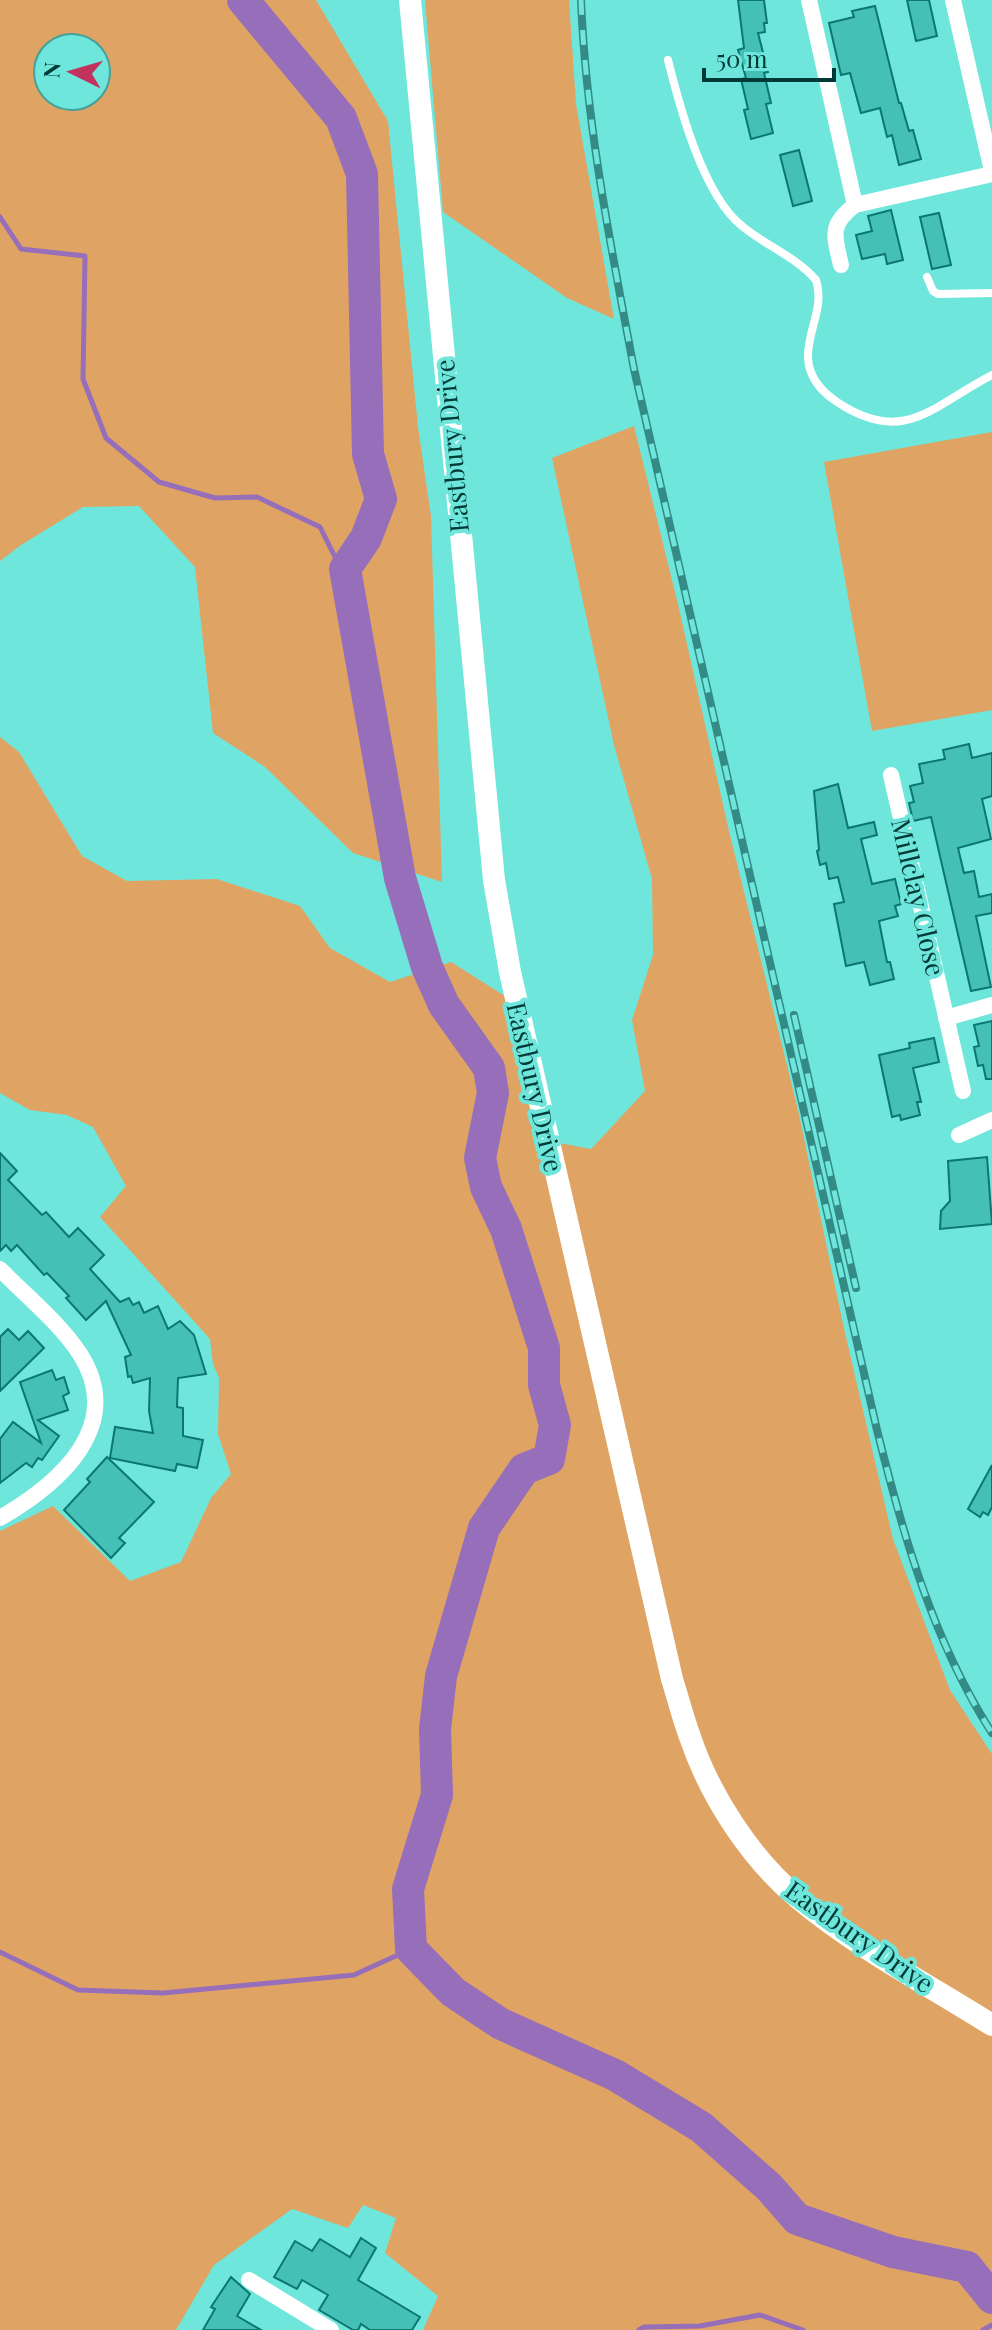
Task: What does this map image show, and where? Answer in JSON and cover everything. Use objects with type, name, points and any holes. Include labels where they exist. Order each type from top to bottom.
[{"type":"street","name":"Eastbury Drive","points":[[410,0],[494,880],[510,972],[672,1679],[690,1738],[716,1794],[753,1851],[796,1897],[862,1944],[992,2025]]},
{"type":"street","points":[[809,0],[855,205]]},
{"type":"street","points":[[841,265],[836,225],[840,217],[855,205],[992,172],[953,0]]},
{"type":"street","name":"Millclay Close","points":[[891,775],[963,1091]]},
{"type":"street","points":[[946,1018],[992,1005]]},
{"type":"street","points":[[959,1135],[992,1120]]},
{"type":"street","points":[[0,1269],[70,1340],[91,1376],[94,1399],[93,1422],[85,1443],[71,1462],[51,1483],[0,1518]]},
{"type":"street","points":[[249,2280],[331,2330]]},
{"type":"lane","points":[[668,60],[687,127],[727,213],[743,228],[794,259],[816,280],[819,305],[808,359],[818,385],[857,415],[876,422],[893,422],[932,412],[992,375]]},
{"type":"lane","points":[[927,277],[933,291],[938,294],[992,293]]},
{"type":"shaded area","points":[[0,0],[316,0],[388,121],[418,427],[431,516],[442,882],[353,853],[265,767],[213,733],[195,567],[139,506],[83,507],[0,561]]},
{"type":"shaded area","points":[[425,0],[569,0],[576,104],[614,319],[567,298],[443,212]]},
{"type":"shaded area","points":[[634,426],[798,1110],[893,1539],[950,1690],[992,1754],[992,2330],[423,2330],[438,2296],[385,2253],[396,2218],[363,2205],[348,2228],[292,2209],[214,2265],[176,2330],[0,2330],[0,1531],[53,1506],[130,1581],[181,1562],[211,1498],[231,1474],[218,1434],[219,1378],[213,1364],[210,1339],[100,1217],[126,1186],[93,1127],[67,1115],[30,1110],[0,1093],[0,737],[19,752],[82,856],[127,881],[217,879],[300,906],[330,948],[390,982],[451,962],[508,998],[539,1139],[591,1149],[645,1091],[632,1020],[653,955],[652,879],[614,745],[552,458]]},
{"type":"shaded area","points":[[992,432],[992,710],[872,731],[824,462]]},
{"type":"building","points":[[738,0],[764,0],[767,23],[764,23],[765,32],[758,33],[768,72],[764,73],[771,103],[766,104],[773,133],[751,139],[741,79],[746,78],[738,50],[744,48]]},
{"type":"building","points":[[907,0],[929,0],[937,36],[916,41]]},
{"type":"building","points":[[875,6],[899,103],[909,131],[913,130],[921,159],[899,165],[892,135],[887,137],[880,108],[861,113],[850,73],[841,75],[829,23],[854,17],[852,11]]},
{"type":"building","points":[[799,150],[812,201],[793,206],[780,155]]},
{"type":"building","points":[[891,210],[903,260],[887,264],[885,254],[862,259],[856,235],[872,231],[868,216]]},
{"type":"building","points":[[939,213],[951,265],[932,269],[920,217]]},
{"type":"building","points":[[969,744],[972,758],[992,753],[992,796],[982,799],[991,839],[958,848],[964,873],[974,871],[979,897],[992,894],[992,913],[976,916],[991,987],[971,991],[931,817],[913,821],[909,803],[914,802],[910,786],[923,783],[919,764],[945,759],[943,750]]},
{"type":"building","points":[[838,784],[848,828],[874,822],[877,835],[861,839],[872,884],[895,879],[901,904],[895,906],[898,916],[879,921],[887,962],[890,962],[894,979],[870,985],[864,962],[846,966],[834,904],[844,902],[838,877],[829,879],[826,863],[820,865],[817,851],[814,791]]},
{"type":"building","points":[[992,1021],[992,1079],[986,1079],[983,1065],[978,1066],[974,1047],[979,1046],[974,1025]]},
{"type":"building","points":[[934,1038],[939,1062],[913,1068],[921,1102],[917,1102],[920,1115],[901,1120],[900,1115],[892,1117],[879,1055],[910,1048],[909,1043]]},
{"type":"building","points":[[0,1153],[17,1171],[8,1180],[42,1215],[46,1212],[69,1237],[78,1228],[104,1255],[90,1269],[120,1302],[129,1298],[133,1305],[139,1302],[144,1313],[158,1306],[168,1329],[180,1321],[194,1335],[206,1374],[178,1378],[177,1407],[183,1408],[183,1436],[203,1440],[197,1468],[177,1464],[175,1471],[110,1458],[115,1427],[153,1433],[149,1411],[150,1378],[133,1383],[131,1376],[128,1377],[125,1357],[131,1355],[106,1301],[86,1320],[66,1298],[69,1296],[47,1273],[44,1275],[17,1245],[11,1251],[6,1245],[0,1251]]},
{"type":"building","points":[[987,1157],[992,1224],[940,1229],[941,1211],[950,1201],[948,1161]]},
{"type":"building","points":[[8,1329],[19,1340],[28,1331],[44,1348],[0,1391],[0,1337]]},
{"type":"building","points":[[52,1370],[56,1380],[64,1377],[69,1393],[63,1396],[68,1410],[38,1420],[59,1436],[42,1460],[38,1458],[32,1467],[26,1463],[0,1483],[0,1439],[13,1422],[41,1443],[20,1382]]},
{"type":"building","points":[[107,1457],[154,1502],[119,1538],[125,1543],[111,1558],[64,1510],[90,1482],[87,1479]]},
{"type":"building","points":[[992,1465],[992,1507],[988,1515],[983,1512],[980,1517],[968,1509]]},
{"type":"building","points":[[361,2238],[376,2248],[358,2280],[420,2317],[412,2330],[370,2330],[361,2324],[358,2330],[353,2330],[319,2310],[328,2295],[302,2280],[297,2289],[274,2277],[295,2241],[312,2251],[320,2239],[350,2257]]},
{"type":"building","points":[[231,2277],[250,2294],[237,2316],[261,2330],[203,2330],[215,2309],[211,2307]]},
{"type":"waterway","points":[[243,0],[341,118],[362,174],[368,454],[381,499],[366,538],[345,569],[400,878],[427,967],[444,1005],[489,1068],[493,1093],[480,1158],[486,1187],[506,1229],[544,1348],[544,1385],[555,1425],[549,1459],[524,1469],[484,1528],[441,1676],[435,1729],[437,1795],[408,1889],[411,1949],[453,1992],[501,2024],[615,2075],[701,2127],[769,2187],[797,2219],[893,2252],[967,2267],[992,2298]]},
{"type":"waterway","points":[[0,217],[21,249],[85,256],[83,379],[106,438],[159,482],[215,498],[257,497],[320,527],[338,563],[345,569]]},
{"type":"waterway","points":[[0,1952],[78,1990],[163,1993],[354,1975],[411,1949]]},
{"type":"waterway","points":[[639,2330],[644,2327],[700,2326],[760,2315],[803,2330]]},
{"type":"waterway","points":[[983,2330],[992,2325]]},
{"type":"railway","points":[[581,0],[594,139],[634,369],[877,1430],[922,1586],[953,1662],[992,1733]]},
{"type":"railway","points":[[794,1015],[856,1288]]}]
